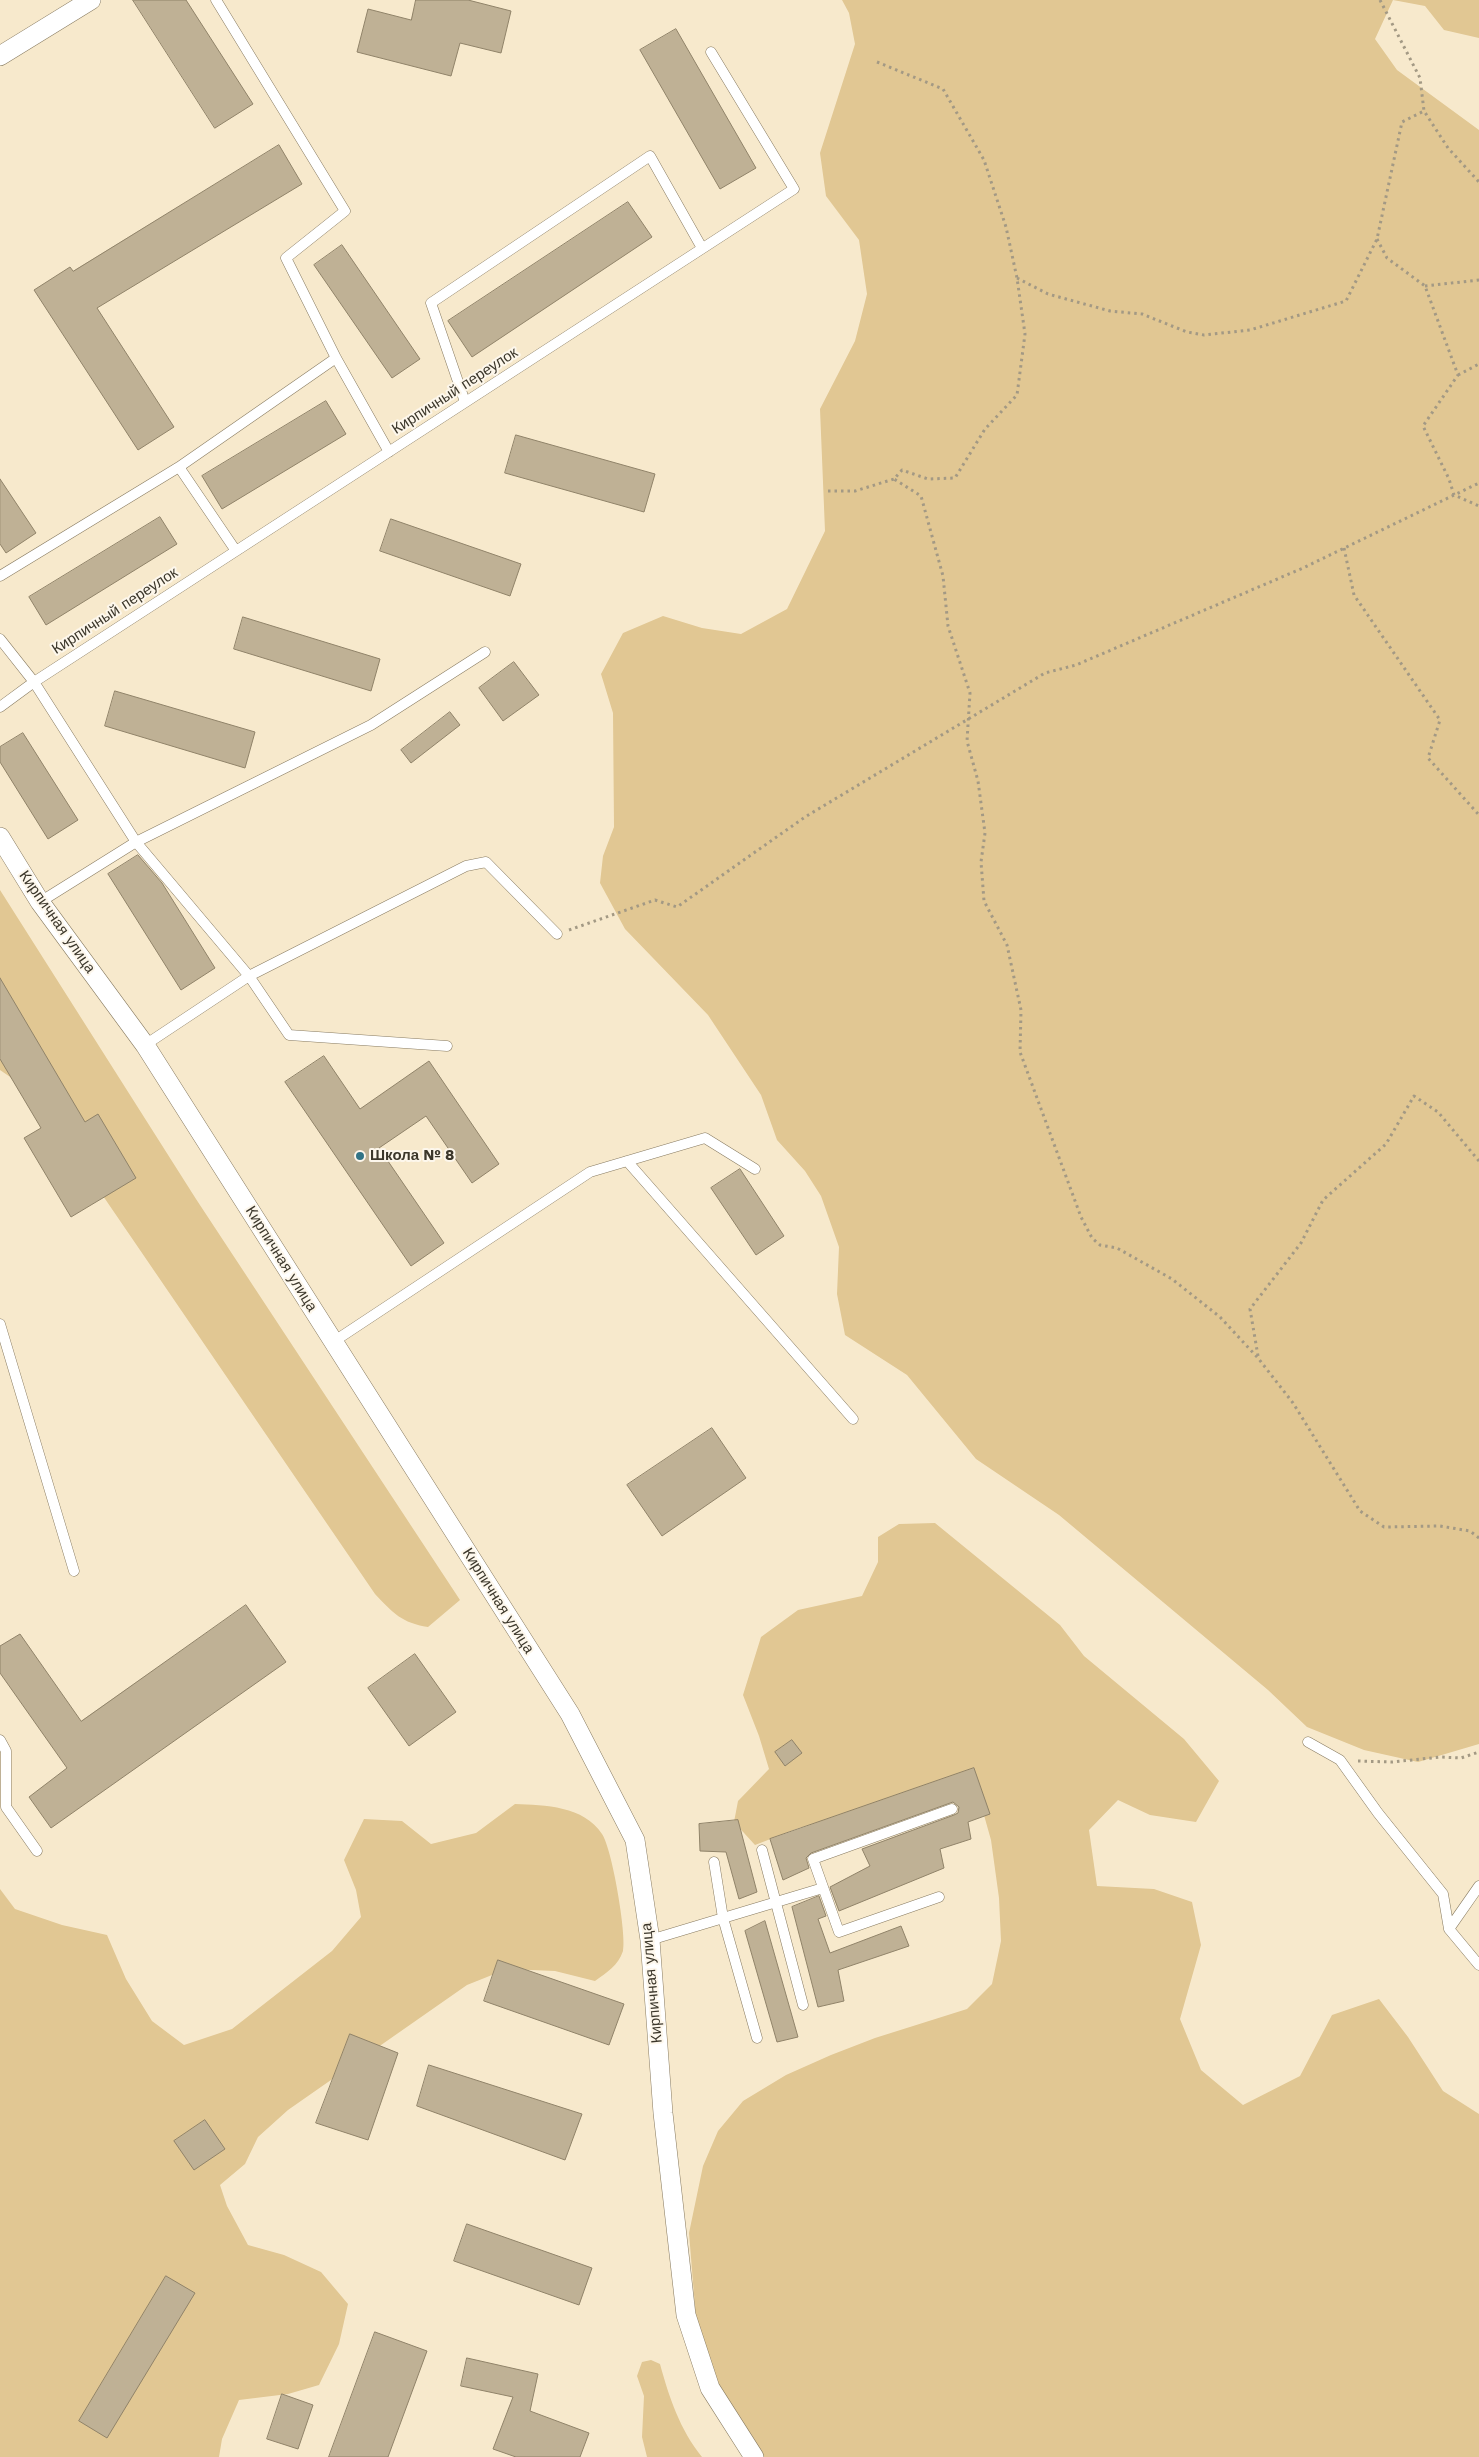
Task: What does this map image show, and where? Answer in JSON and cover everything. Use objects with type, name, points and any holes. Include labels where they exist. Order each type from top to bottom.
[{"type":"street","points":[[0,56],[91,0]]},
{"type":"street","name":"Кирпичная улица","points":[[0,837],[40,902],[145,1045],[574,1722],[635,1840],[650,1940],[663,2113],[686,2316],[710,2388],[754,2457]]},
{"type":"lane","points":[[216,0],[345,211],[286,258],[336,358],[389,452]]},
{"type":"lane","name":"Кирпичный переулок","points":[[0,707],[34,682],[794,189],[711,52]]},
{"type":"lane","points":[[465,402],[431,302],[650,156],[702,248]]},
{"type":"lane","points":[[0,576],[179,467],[336,358]]},
{"type":"lane","points":[[179,467],[236,551]]},
{"type":"lane","points":[[0,639],[34,682],[136,842],[249,976],[289,1035],[447,1046]]},
{"type":"lane","points":[[40,902],[136,842],[372,725],[485,652]]},
{"type":"lane","points":[[145,1045],[249,976],[466,866],[486,862],[557,934]]},
{"type":"lane","points":[[333,1342],[590,1172],[705,1138],[755,1169]]},
{"type":"lane","points":[[627,1161],[853,1419]]},
{"type":"lane","points":[[0,1324],[74,1571]]},
{"type":"lane","points":[[0,1740],[6,1751],[6,1807],[37,1851]]},
{"type":"lane","points":[[1308,1742],[1340,1760],[1378,1812],[1443,1894],[1449,1929],[1479,1965]]},
{"type":"lane","points":[[939,1897],[839,1932],[813,1859],[952,1809]]},
{"type":"lane","points":[[762,1850],[803,2005]]},
{"type":"lane","points":[[714,1862],[723,1918],[757,2038]]},
{"type":"lane","points":[[1449,1929],[1479,1886]]},
{"type":"lane","points":[[650,1940],[823,1888]]},
{"type":"path","points":[[1380,0],[1420,78],[1424,111],[1448,148],[1479,182]]},
{"type":"path","points":[[828,491],[855,491],[894,479],[902,470],[928,479],[955,478],[985,429],[1017,395],[1025,334],[1017,278],[1006,227],[984,160],[943,88],[877,62]]},
{"type":"path","points":[[1017,278],[1048,294],[1110,311],[1142,314],[1187,332],[1204,336],[1250,330],[1346,301],[1376,239],[1402,122],[1424,111]]},
{"type":"path","points":[[1376,239],[1388,258],[1425,286],[1458,375]]},
{"type":"path","points":[[1425,286],[1479,280]]},
{"type":"path","points":[[1479,364],[1458,375],[1423,426],[1449,479],[1454,495],[1479,506]]},
{"type":"path","points":[[894,479],[921,496],[943,576],[948,626],[970,693],[967,741],[978,781],[985,833],[981,862],[984,901],[1007,945],[1021,1010],[1020,1052],[1081,1217],[1092,1238],[1100,1245],[1117,1248],[1172,1279],[1220,1317],[1258,1358],[1293,1403],[1360,1511],[1384,1527],[1440,1526],[1470,1531],[1479,1538]]},
{"type":"path","points":[[557,934],[609,914],[655,900],[677,907],[805,817],[1045,673],[1076,665],[1344,548],[1479,483]]},
{"type":"path","points":[[1344,548],[1354,595],[1440,720],[1428,758],[1479,815]]},
{"type":"path","points":[[1258,1358],[1250,1309],[1301,1243],[1323,1200],[1386,1144],[1414,1096],[1438,1112],[1479,1161]]},
{"type":"path","points":[[1340,1760],[1392,1762],[1441,1757],[1461,1758],[1479,1752]]},
{"type":"shaded area","points":[[842,0],[1393,0],[1375,39],[1397,70],[1479,130],[1479,1744],[1418,1762],[1364,1750],[1307,1727],[1268,1690],[1059,1515],[976,1459],[907,1375],[845,1335],[837,1294],[839,1247],[821,1196],[805,1171],[777,1140],[761,1095],[708,1015],[625,929],[600,883],[603,856],[614,827],[613,713],[601,674],[623,633],[663,616],[702,628],[741,634],[787,609],[825,531],[820,409],[855,341],[867,294],[859,240],[826,196],[820,153],[855,44],[849,13]]},
{"type":"shaded area","points":[[1393,0],[1479,0],[1479,38],[1444,30],[1425,6]]},
{"type":"shaded area","points":[[0,890],[196,1199],[460,1600],[428,1627],[411,1623],[398,1616],[375,1594],[32,1092],[0,1070]]},
{"type":"shaded area","points":[[935,1523],[1060,1625],[1084,1656],[1184,1739],[1219,1781],[1196,1822],[1150,1815],[1118,1800],[1089,1830],[1097,1886],[1154,1889],[1192,1902],[1201,1945],[1180,2019],[1201,2070],[1243,2105],[1300,2076],[1332,2015],[1379,1999],[1408,2037],[1443,2091],[1479,2114],[1479,2457],[758,2457],[731,2427],[696,2319],[689,2233],[703,2166],[718,2131],[743,2101],[786,2075],[875,2038],[967,2009],[992,1984],[1001,1941],[999,1898],[991,1840],[980,1801],[951,1789],[799,1828],[755,1845],[734,1822],[738,1801],[769,1769],[759,1736],[743,1695],[761,1637],[798,1610],[862,1596],[878,1562],[878,1537],[899,1524]]},
{"type":"shaded area","points":[[515,1804],[539,1805],[574,1812],[594,1825],[602,1834],[610,1856],[621,1911],[624,1942],[623,1951],[618,1961],[595,1981],[555,1971],[507,1969],[467,1985],[288,2110],[258,2137],[245,2164],[220,2185],[227,2206],[248,2245],[284,2255],[321,2272],[348,2304],[339,2344],[319,2385],[288,2394],[239,2400],[222,2439],[219,2457],[0,2457],[0,1889],[15,1909],[62,1925],[107,1935],[126,1979],[152,2021],[184,2045],[232,2029],[332,1951],[361,1917],[356,1890],[344,1860],[364,1819],[402,1821],[431,1844],[476,1833]]},
{"type":"shaded area","points":[[651,2360],[660,2364],[676,2413],[687,2436],[702,2457],[647,2457],[642,2437],[644,2396],[637,2376],[642,2362]]},
{"type":"building","points":[[133,0],[186,0],[253,104],[215,128]]},
{"type":"building","points":[[416,0],[468,0],[511,11],[501,53],[460,43],[451,76],[357,52],[368,9],[411,20]]},
{"type":"building","points":[[676,29],[756,168],[720,189],[640,50]]},
{"type":"building","points":[[279,145],[302,184],[97,308],[174,427],[138,450],[34,290],[70,267],[73,271]]},
{"type":"building","points":[[628,202],[652,237],[472,357],[448,321]]},
{"type":"building","points":[[342,245],[420,359],[392,378],[314,265]]},
{"type":"building","points":[[326,401],[346,434],[222,509],[202,476]]},
{"type":"building","points":[[516,435],[655,474],[644,512],[505,473]]},
{"type":"building","points":[[0,479],[36,533],[6,553],[0,544]]},
{"type":"building","points":[[160,517],[177,544],[46,625],[29,597]]},
{"type":"building","points":[[391,519],[521,564],[510,596],[380,551]]},
{"type":"building","points":[[243,617],[380,659],[371,691],[234,649]]},
{"type":"building","points":[[514,662],[539,695],[503,721],[479,688]]},
{"type":"building","points":[[115,691],[255,732],[245,768],[105,726]]},
{"type":"building","points":[[450,712],[460,725],[411,763],[401,750]]},
{"type":"building","points":[[23,733],[78,820],[48,839],[0,762],[0,747]]},
{"type":"building","points":[[138,855],[162,883],[215,968],[181,990],[108,874]]},
{"type":"building","points":[[0,978],[85,1122],[98,1114],[136,1178],[71,1217],[24,1138],[41,1128],[0,1059]]},
{"type":"building","name":"Школа № 8","points":[[324,1056],[360,1109],[429,1061],[499,1164],[472,1183],[426,1116],[379,1148],[444,1243],[411,1266],[285,1082]]},
{"type":"building","points":[[740,1169],[784,1236],[756,1255],[711,1188]]},
{"type":"building","points":[[712,1428],[746,1478],[662,1536],[627,1485]]},
{"type":"building","points":[[246,1605],[286,1662],[51,1828],[29,1797],[67,1768],[0,1673],[0,1646],[20,1634],[81,1721]]},
{"type":"building","points":[[415,1654],[456,1712],[409,1746],[368,1688]]},
{"type":"building","points":[[792,1740],[802,1753],[785,1766],[775,1752]]},
{"type":"building","points":[[974,1768],[990,1814],[968,1822],[971,1839],[940,1849],[944,1868],[839,1911],[830,1887],[870,1866],[862,1849],[958,1813],[959,1807],[953,1802],[811,1853],[806,1858],[809,1868],[783,1880],[770,1839]]},
{"type":"building","points":[[738,1820],[757,1892],[739,1899],[726,1852],[700,1851],[699,1824]]},
{"type":"building","points":[[819,1896],[826,1916],[818,1919],[830,1953],[901,1926],[909,1946],[838,1970],[844,2001],[818,2007],[792,1907]]},
{"type":"building","points":[[765,1921],[798,2037],[777,2042],[745,1931]]},
{"type":"building","points":[[498,1960],[624,2004],[609,2045],[484,2001]]},
{"type":"building","points":[[350,2034],[398,2053],[368,2140],[316,2123]]},
{"type":"building","points":[[429,2065],[582,2114],[565,2160],[417,2106]]},
{"type":"building","points":[[205,2120],[225,2149],[194,2170],[174,2141]]},
{"type":"building","points":[[467,2224],[592,2268],[579,2305],[454,2261]]},
{"type":"building","points":[[166,2276],[195,2293],[107,2438],[79,2421]]},
{"type":"building","points":[[375,2332],[427,2351],[388,2457],[329,2457]]},
{"type":"building","points":[[467,2358],[538,2374],[530,2411],[589,2433],[580,2457],[516,2457],[493,2449],[513,2397],[461,2386]]},
{"type":"building","points":[[282,2394],[313,2405],[298,2449],[267,2439]]},
{"type":"place","name":"Школа № 8","points":[[360,1156]]}]
